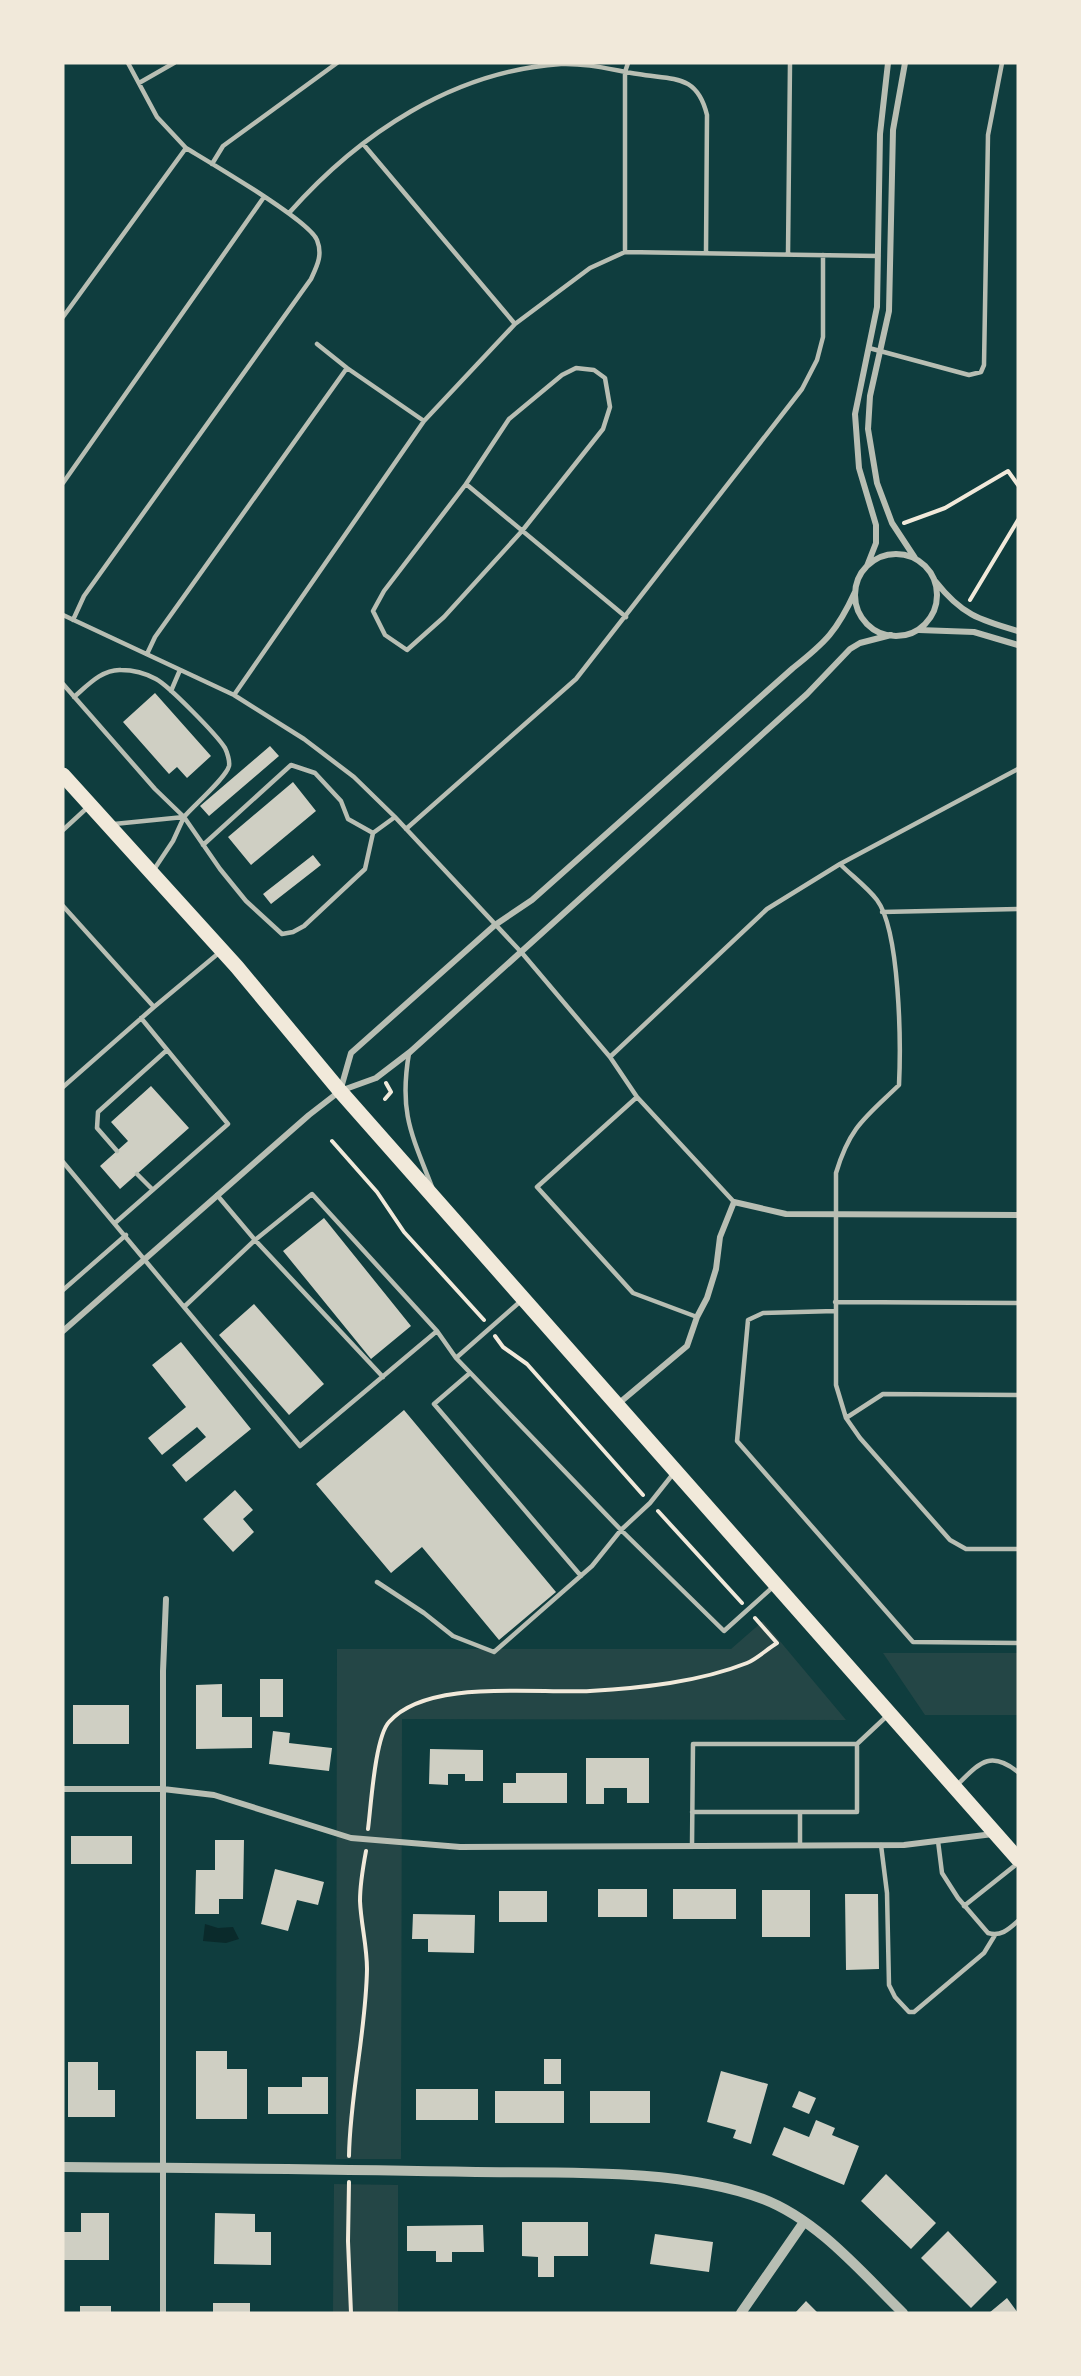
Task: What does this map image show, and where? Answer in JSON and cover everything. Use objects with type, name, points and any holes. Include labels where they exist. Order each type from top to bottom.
[{"type":"main road","points":[[63,775],[222,951],[340,1091],[1018,1861]]},
{"type":"street","points":[[867,566],[876,543],[876,525],[860,468],[855,414],[877,308],[880,134],[888,63]]},
{"type":"street","points":[[905,63],[893,130],[891,295],[870,396],[870,447],[877,483],[892,524],[915,558],[925,565],[934,581],[950,599],[966,612],[1018,631]]},
{"type":"street","points":[[340,1091],[351,1053],[495,925],[532,900],[793,668],[826,642],[842,621],[861,573],[867,566],[883,556],[892,554],[915,558]]},
{"type":"street","points":[[63,1331],[340,1091],[376,1078],[410,1052],[807,694],[850,649],[860,643],[891,635],[909,634],[918,630],[926,623],[935,608],[934,581]]},
{"type":"street","points":[[855,592],[858,612],[864,620],[879,633],[891,635]]},
{"type":"street","points":[[918,630],[974,632],[1018,645]]},
{"type":"street","points":[[618,1404],[687,1346],[697,1317],[707,1298],[716,1269],[720,1237],[734,1202],[786,1214],[1018,1215]]},
{"type":"street","points":[[163,2313],[163,1671],[166,1599]]},
{"type":"street","points":[[63,1789],[163,1789],[214,1795],[318,1830],[386,1842],[460,1847],[881,1845],[996,1834]]},
{"type":"street","points":[[63,2167],[516,2172],[642,2177],[723,2188],[764,2200],[804,2222],[846,2257],[903,2313]]},
{"type":"street","points":[[741,2313],[804,2222]]},
{"type":"lane","points":[[73,620],[84,596],[311,279],[320,259],[317,238],[289,213],[186,148],[157,117],[128,63]]},
{"type":"lane","points":[[139,83],[174,63]]},
{"type":"lane","points":[[212,164],[223,146],[337,63]]},
{"type":"lane","points":[[625,252],[625,72],[628,63]]},
{"type":"lane","points":[[788,254],[790,63]]},
{"type":"lane","points":[[869,348],[969,375],[981,372],[984,365],[988,135],[1002,63]]},
{"type":"lane","points":[[289,213],[310,190],[410,110],[445,92],[505,71],[563,64],[687,82],[703,96],[707,116],[706,252]]},
{"type":"lane","points":[[364,145],[515,324]]},
{"type":"lane","points":[[63,317],[186,148]]},
{"type":"lane","points":[[63,483],[264,197]]},
{"type":"lane","points":[[234,695],[424,421],[515,324],[590,268],[625,252],[878,256]]},
{"type":"lane","points":[[406,829],[576,680],[802,389],[817,360],[823,337],[824,255]]},
{"type":"lane","points":[[317,344],[347,368],[424,421]]},
{"type":"lane","points":[[147,654],[155,637],[347,368]]},
{"type":"lane","points":[[576,368],[594,370],[605,378],[610,407],[603,429],[522,531],[444,617],[407,650],[385,635],[373,611],[384,591],[466,484],[509,420],[562,375],[576,368]]},
{"type":"lane","points":[[466,484],[626,617]]},
{"type":"lane","points":[[63,615],[234,695],[304,739],[354,777],[395,817],[522,953],[610,1057],[637,1097],[734,1202]]},
{"type":"lane","points":[[74,697],[97,677],[118,669],[143,672],[159,680],[171,691],[224,747],[230,763],[226,776],[203,795],[184,817],[173,841],[152,874]]},
{"type":"lane","points":[[171,691],[180,670]]},
{"type":"lane","points":[[63,684],[155,789],[184,817],[246,901],[282,934],[292,933],[304,926],[365,869],[373,833],[395,817]]},
{"type":"lane","points":[[203,845],[291,765],[315,773],[341,801],[348,819],[373,833]]},
{"type":"lane","points":[[610,1057],[767,909],[840,864],[1018,769]]},
{"type":"lane","points":[[63,830],[90,806]]},
{"type":"lane","points":[[108,825],[184,817]]},
{"type":"lane","points":[[840,864],[877,900],[889,927],[900,1054],[898,1085],[854,1129],[844,1146],[836,1173],[834,1215],[836,1385],[846,1418],[860,1438],[950,1540],[966,1549],[1018,1549]]},
{"type":"lane","points":[[63,906],[154,1007]]},
{"type":"lane","points":[[882,912],[1018,909]]},
{"type":"lane","points":[[63,1087],[222,951]]},
{"type":"lane","points":[[115,1222],[228,1124],[141,1018]]},
{"type":"lane","points":[[117,1151],[97,1128],[98,1112],[167,1050]]},
{"type":"lane","points":[[410,1052],[404,1085],[406,1116],[438,1200]]},
{"type":"lane","points":[[637,1097],[537,1187],[633,1293],[697,1317]]},
{"type":"lane","points":[[64,1166],[126,1235],[300,1446],[437,1331]]},
{"type":"lane","points":[[137,1174],[153,1190]]},
{"type":"lane","points":[[184,1307],[255,1240],[312,1194],[437,1331],[470,1373],[621,1530],[724,1631],[776,1584]]},
{"type":"lane","points":[[218,1195],[255,1240],[383,1377]]},
{"type":"lane","points":[[63,1290],[126,1235]]},
{"type":"lane","points":[[456,1358],[524,1298]]},
{"type":"lane","points":[[835,1302],[1018,1303]]},
{"type":"lane","points":[[835,1311],[763,1312],[748,1320],[737,1441],[913,1642],[1018,1642]]},
{"type":"lane","points":[[470,1373],[434,1404],[581,1576]]},
{"type":"lane","points":[[846,1418],[883,1394],[1018,1395]]},
{"type":"lane","points":[[377,1582],[424,1613],[453,1636],[494,1652],[581,1576],[621,1530],[650,1503],[676,1471]]},
{"type":"lane","points":[[692,1846],[693,1744],[857,1744],[890,1713]]},
{"type":"lane","points":[[692,1812],[857,1812],[857,1744]]},
{"type":"lane","points":[[955,1787],[981,1762],[991,1760],[1005,1762],[1018,1772]]},
{"type":"lane","points":[[800,1812],[800,1845]]},
{"type":"lane","points":[[938,1841],[942,1873],[964,1906],[988,1933],[995,1935],[1005,1932],[1018,1921]]},
{"type":"lane","points":[[881,1845],[887,1893],[889,1984],[895,1997],[909,2012],[915,2012],[984,1953],[995,1935]]},
{"type":"lane","points":[[964,1906],[1018,1861]]},
{"type":"path","points":[[903,523],[945,508],[1008,471],[1018,485]]},
{"type":"path","points":[[969,600],[1018,520]]},
{"type":"path","points":[[385,1099],[391,1092],[386,1082]]},
{"type":"path","points":[[332,1141],[377,1192],[404,1232],[477,1311]]},
{"type":"path","points":[[503,1347],[527,1364],[642,1494]]},
{"type":"path","points":[[663,1518],[742,1604]]},
{"type":"path","points":[[369,1827],[380,1744],[388,1723],[412,1704],[471,1691],[590,1691],[675,1681],[711,1674],[749,1662],[777,1643],[759,1623]]},
{"type":"path","points":[[349,2155],[350,2113],[364,2013],[367,1970],[366,1937],[360,1902],[364,1859]]},
{"type":"path","points":[[349,2190],[348,2241],[351,2313]]},
{"type":"shaded area","points":[[763,1621],[846,1720],[402,1719],[401,2159],[336,2159],[337,1649],[731,1649]]},
{"type":"shaded area","points":[[883,1653],[1018,1653],[1018,1715],[925,1715]]},
{"type":"shaded area","points":[[205,1924],[218,1928],[233,1927],[239,1939],[226,1943],[203,1941]]},
{"type":"shaded area","points":[[334,2184],[398,2185],[398,2313],[333,2313]]},
{"type":"building","points":[[155,693],[211,756],[187,778],[177,767],[169,774],[123,722]]},
{"type":"building","points":[[270,746],[279,756],[209,816],[200,806]]},
{"type":"building","points":[[293,782],[316,811],[251,865],[228,837]]},
{"type":"building","points":[[313,855],[321,865],[271,904],[263,894]]},
{"type":"building","points":[[151,1086],[189,1128],[120,1189],[100,1166],[128,1141],[111,1122]]},
{"type":"building","points":[[324,1218],[411,1326],[371,1359],[283,1251]]},
{"type":"building","points":[[254,1304],[324,1384],[289,1415],[219,1335]]},
{"type":"building","points":[[181,1342],[251,1429],[186,1482],[172,1465],[206,1437],[197,1427],[162,1455],[148,1438],[186,1407],[152,1365]]},
{"type":"building","points":[[404,1410],[556,1592],[499,1640],[422,1547],[391,1573],[316,1484]]},
{"type":"building","points":[[235,1490],[253,1510],[243,1519],[254,1532],[233,1552],[203,1519]]},
{"type":"building","points":[[260,1679],[283,1679],[283,1717],[260,1717]]},
{"type":"building","points":[[222,1684],[222,1717],[252,1717],[252,1748],[196,1749],[196,1685]]},
{"type":"building","points":[[73,1705],[129,1705],[129,1744],[73,1744]]},
{"type":"building","points":[[273,1731],[290,1733],[289,1743],[332,1748],[329,1771],[269,1764]]},
{"type":"building","points":[[430,1749],[483,1750],[483,1781],[465,1781],[465,1774],[448,1774],[448,1785],[429,1784]]},
{"type":"building","points":[[586,1758],[649,1758],[649,1803],[627,1803],[627,1788],[604,1788],[604,1804],[586,1804]]},
{"type":"building","points":[[516,1773],[567,1773],[567,1803],[503,1803],[503,1783],[516,1783]]},
{"type":"building","points":[[71,1836],[132,1836],[132,1864],[71,1864]]},
{"type":"building","points":[[215,1840],[244,1840],[243,1899],[219,1899],[219,1914],[195,1914],[196,1870],[215,1870]]},
{"type":"building","points":[[275,1869],[324,1882],[318,1905],[297,1900],[288,1931],[261,1924]]},
{"type":"building","points":[[598,1889],[647,1889],[647,1917],[598,1917]]},
{"type":"building","points":[[673,1889],[736,1889],[736,1919],[673,1919]]},
{"type":"building","points":[[762,1890],[810,1890],[810,1937],[762,1937]]},
{"type":"building","points":[[499,1891],[547,1891],[547,1922],[499,1922]]},
{"type":"building","points":[[845,1894],[878,1894],[879,1969],[846,1970]]},
{"type":"building","points":[[413,1914],[475,1915],[474,1953],[428,1952],[428,1939],[412,1939]]},
{"type":"building","points":[[196,2051],[227,2051],[227,2069],[247,2069],[247,2119],[196,2119]]},
{"type":"building","points":[[544,2059],[561,2059],[561,2084],[544,2084]]},
{"type":"building","points":[[68,2062],[98,2062],[98,2090],[115,2090],[115,2117],[68,2117]]},
{"type":"building","points":[[721,2071],[768,2084],[751,2144],[733,2138],[736,2130],[707,2122]]},
{"type":"building","points":[[302,2077],[328,2077],[328,2114],[268,2114],[268,2087],[302,2087]]},
{"type":"building","points":[[416,2089],[478,2089],[478,2120],[416,2120]]},
{"type":"building","points":[[495,2091],[564,2091],[564,2123],[495,2123]]},
{"type":"building","points":[[590,2091],[650,2091],[650,2123],[590,2123]]},
{"type":"building","points":[[799,2091],[816,2098],[809,2114],[792,2107]]},
{"type":"building","points":[[816,2120],[835,2128],[832,2135],[859,2146],[844,2185],[772,2155],[784,2127],[809,2137]]},
{"type":"building","points":[[886,2174],[936,2223],[911,2249],[861,2201]]},
{"type":"building","points":[[81,2213],[109,2213],[109,2260],[63,2260],[63,2232],[81,2232]]},
{"type":"building","points":[[215,2213],[255,2214],[255,2232],[271,2232],[271,2265],[214,2264]]},
{"type":"building","points":[[522,2222],[588,2222],[588,2256],[554,2256],[554,2277],[538,2277],[538,2257],[522,2256]]},
{"type":"building","points":[[483,2225],[484,2252],[452,2252],[452,2262],[436,2262],[436,2251],[407,2251],[407,2226]]},
{"type":"building","points":[[948,2231],[997,2282],[971,2308],[921,2258]]},
{"type":"building","points":[[655,2234],[713,2242],[709,2272],[650,2264]]},
{"type":"building","points":[[1007,2298],[1018,2313],[989,2313]]},
{"type":"building","points":[[806,2301],[818,2313],[795,2313]]},
{"type":"building","points":[[213,2303],[250,2303],[250,2313],[213,2313]]},
{"type":"building","points":[[80,2306],[111,2306],[111,2313],[80,2313]]}]
